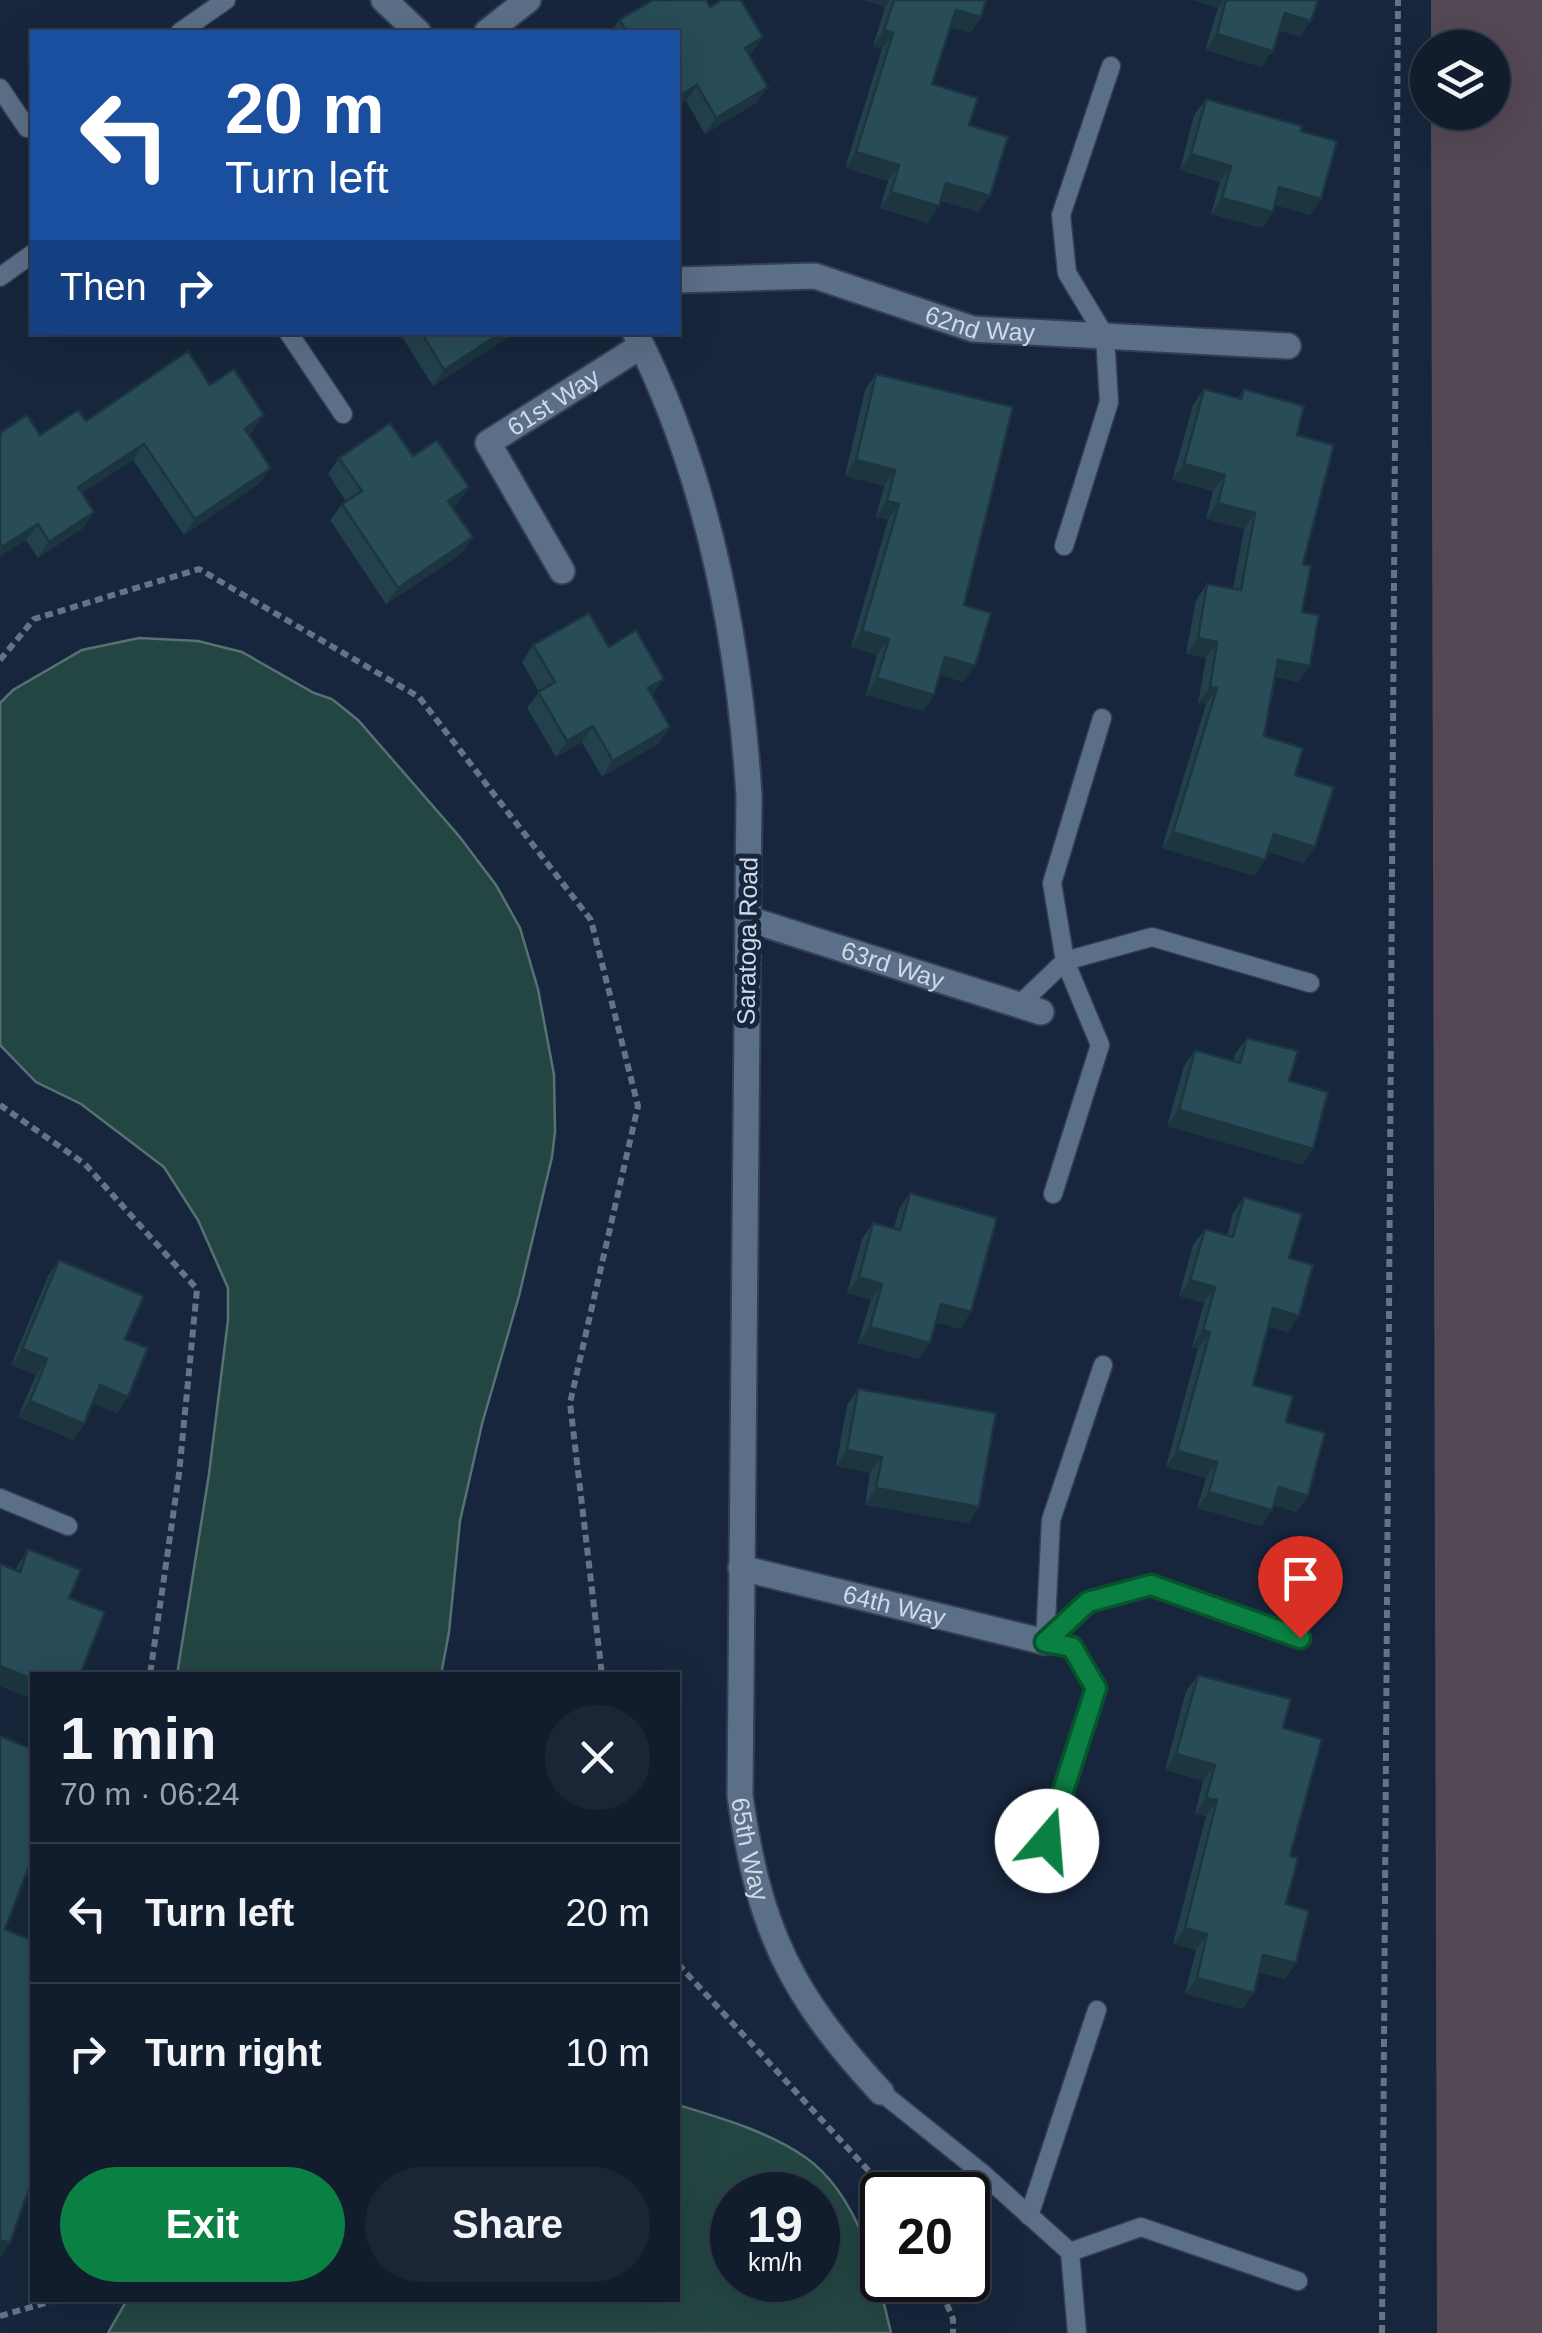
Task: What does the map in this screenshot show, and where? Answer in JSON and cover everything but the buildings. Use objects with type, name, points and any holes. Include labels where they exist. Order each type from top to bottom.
[{"type":"street","points":[[384,0],[416,30]]},
{"type":"street","points":[[490,30],[528,0]]},
{"type":"street","name":"62nd Way","points":[[680,280],[816,276],[972,329],[1288,346]]},
{"type":"street","name":"61st Way","points":[[562,571],[488,443],[638,339]]},
{"type":"street","name":"Saratoga Road","points":[[638,339],[695,481],[726,597],[744,716],[749,796],[741,1568]]},
{"type":"street","name":"63rd Way","points":[[748,919],[1030,1009]]},
{"type":"street","name":"64th Way","points":[[741,1568],[1045,1642]]},
{"type":"street","name":"65th Way","points":[[741,1568],[740,1796],[750,1862],[768,1927],[798,1988],[836,2043],[881,2092]]},
{"type":"lane","points":[[183,30],[226,0]]},
{"type":"lane","points":[[1064,546],[1109,402],[1105,336],[1067,273],[1061,215],[1111,66]]},
{"type":"lane","points":[[0,88],[30,128]]},
{"type":"lane","points":[[0,277],[30,255]]},
{"type":"lane","points":[[290,335],[343,414]]},
{"type":"lane","points":[[1053,1194],[1100,1046],[1065,961],[1052,883],[1102,718]]},
{"type":"lane","points":[[1030,1009],[1065,961],[1152,937],[1310,983]]},
{"type":"lane","points":[[1045,1642],[1050,1520],[1103,1364]]},
{"type":"lane","points":[[0,1498],[68,1526]]},
{"type":"lane","points":[[1045,1642],[1088,1602],[1151,1585],[1300,1638]]},
{"type":"lane","points":[[1045,1642],[1072,1647],[1096,1688],[1047,1841]]},
{"type":"lane","points":[[1029,2216],[1097,2010]]},
{"type":"lane","points":[[881,2092],[982,2173],[1070,2252],[1077,2333]]},
{"type":"lane","points":[[1070,2252],[1141,2227],[1298,2280]]},
{"type":"path","points":[[1382,2333],[1398,0]]},
{"type":"path","points":[[0,660],[34,619],[198,569],[419,697],[591,920],[638,1106],[570,1403],[602,1672]]},
{"type":"path","points":[[0,1105],[85,1164],[197,1289],[179,1474],[150,1672]]},
{"type":"path","points":[[680,1966],[870,2172]]},
{"type":"path","points":[[0,2316],[49,2302]]},
{"type":"path","points":[[946,2302],[953,2319],[953,2333]]},
{"type":"shaded area","points":[[1431,0],[1542,0],[1542,2333],[1437,2333],[1431,130],[1510,130],[1510,30],[1431,30]]},
{"type":"shaded area","points":[[139,638],[198,641],[242,652],[314,693],[332,699],[358,720],[459,836],[496,885],[520,928],[538,989],[554,1075],[555,1132],[519,1296],[482,1424],[460,1521],[442,1672],[177,1672],[209,1474],[228,1320],[228,1288],[198,1220],[164,1167],[81,1104],[36,1082],[0,1045],[0,703],[13,690],[82,650]]},
{"type":"shaded area","points":[[680,2106],[775,2140],[823,2172],[710,2172],[710,2302],[840,2302],[840,2194],[860,2231],[860,2302],[883,2302],[891,2333],[108,2333],[126,2302],[680,2302]]},
{"type":"route","points":[[1047,1841],[1096,1688],[1072,1647],[1045,1642],[1088,1602],[1151,1585],[1300,1638]]}]
